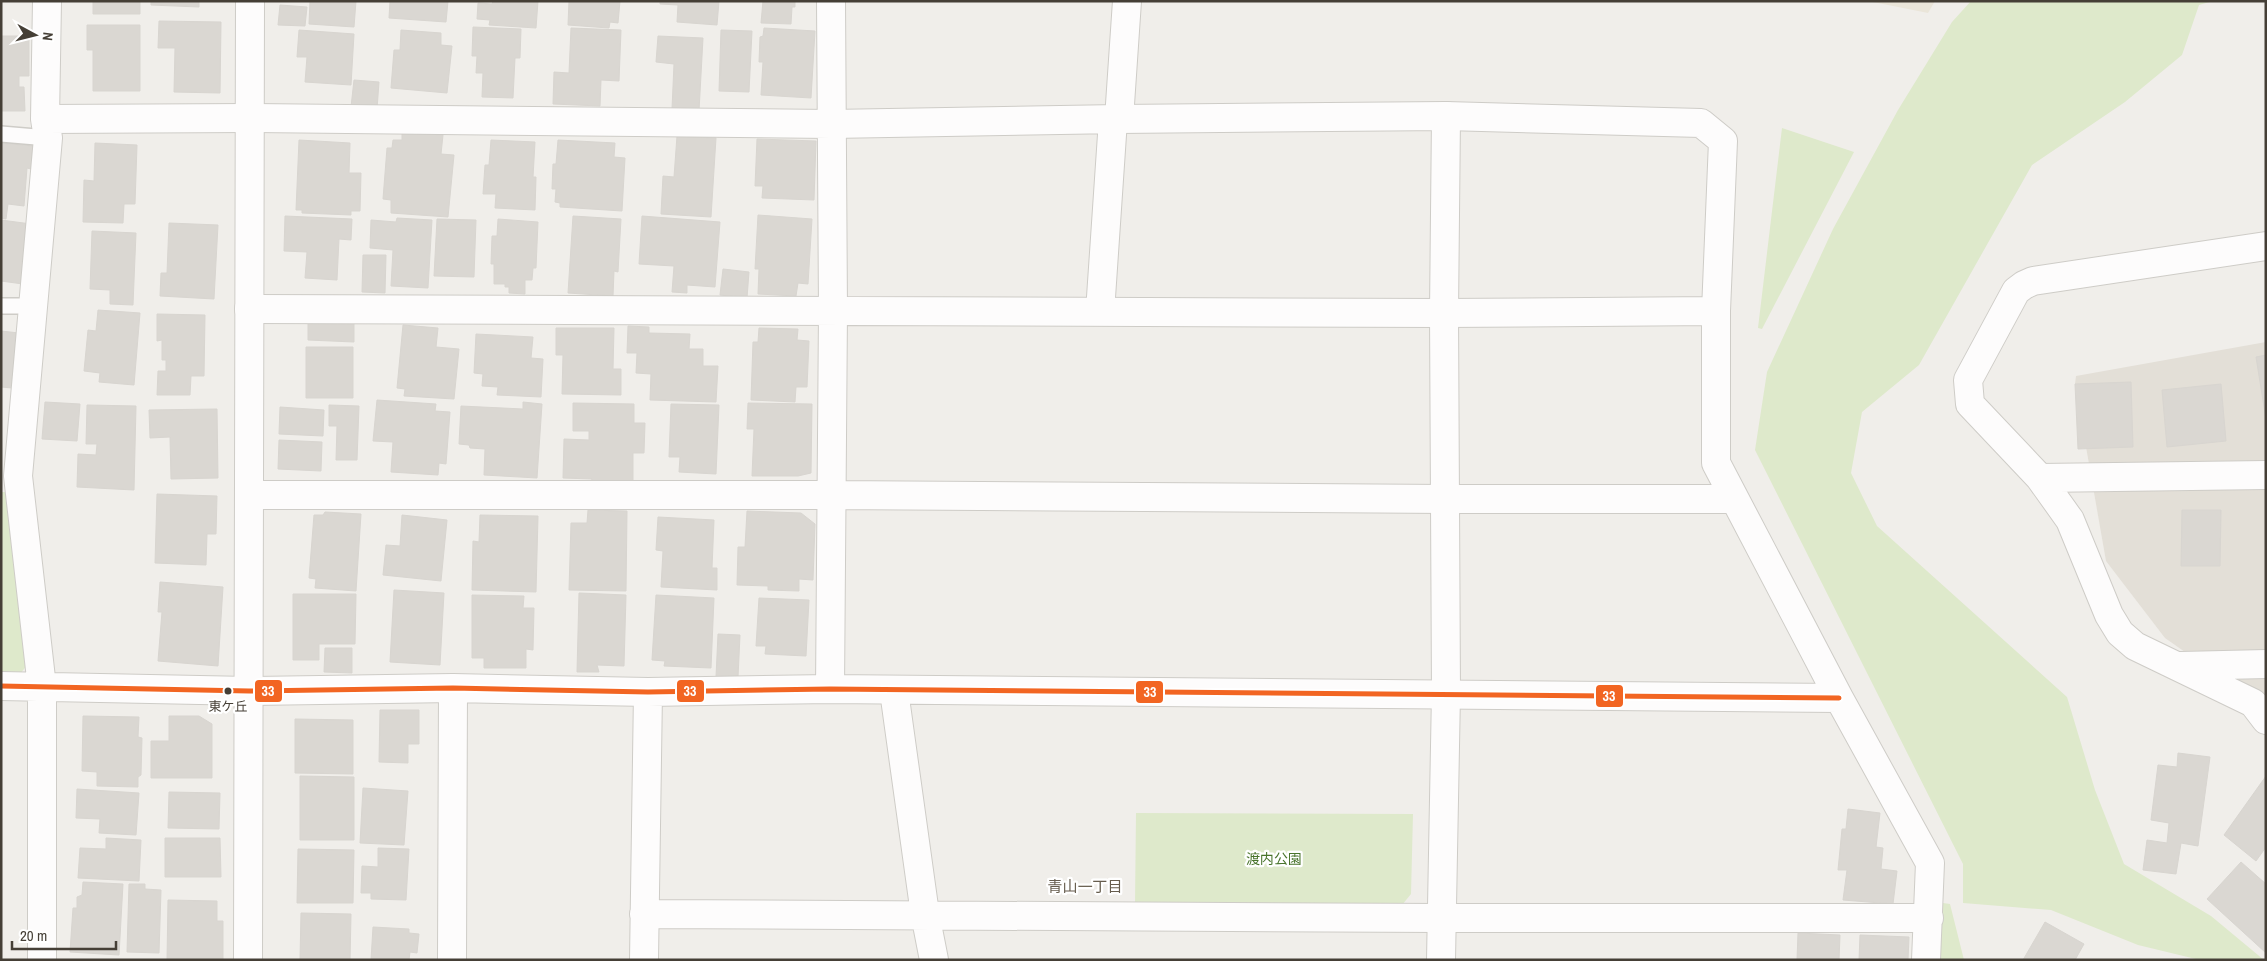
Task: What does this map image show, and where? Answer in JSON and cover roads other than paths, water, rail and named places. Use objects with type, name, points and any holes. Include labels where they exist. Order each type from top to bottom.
[{"type":"street","points":[[42,960],[42,687],[9,477],[33,306],[46,128],[48,1]]},
{"type":"street","points":[[248,960],[250,1]]},
{"type":"street","points":[[830,689],[833,312],[831,1]]},
{"type":"street","points":[[1100,312],[1127,1]]},
{"type":"street","points":[[46,128],[250,118],[832,124],[1446,116],[1701,122],[1723,141],[1716,310],[1716,463],[1839,698],[1930,863],[1926,960]]},
{"type":"street","points":[[1441,960],[1440,918],[1446,693],[1444,313],[1446,116]]},
{"type":"street","points":[[2266,246],[2033,281],[2024,284],[2016,291],[1968,380],[1970,404],[2040,478],[2070,520],[2109,615],[2120,633],[2135,646],[2253,703],[2266,720]]},
{"type":"street","points":[[249,309],[1444,313],[1716,310]]},
{"type":"street","points":[[2040,478],[2266,475]]},
{"type":"street","points":[[250,495],[832,494],[1446,499],[1734,498]]},
{"type":"street","points":[[2177,666],[2266,664]]},
{"type":"street","points":[[1,686],[249,691],[453,688],[648,692],[830,689],[1839,698]]},
{"type":"street","points":[[452,960],[453,688]]},
{"type":"street","points":[[894,691],[925,914],[934,960]]},
{"type":"street","points":[[644,960],[648,692]]},
{"type":"street","points":[[644,914],[1440,918],[1929,918]]},
{"type":"lane","points":[[1,134],[46,128]]},
{"type":"lane","points":[[1,306],[33,306]]},
{"type":"place","name":"東ケ丘","points":[[228,691]]},
{"type":"district","name":"青山一丁目","points":[[1085,887]]},
{"type":"park label","name":"渡内公園","points":[[1274,859]]}]
